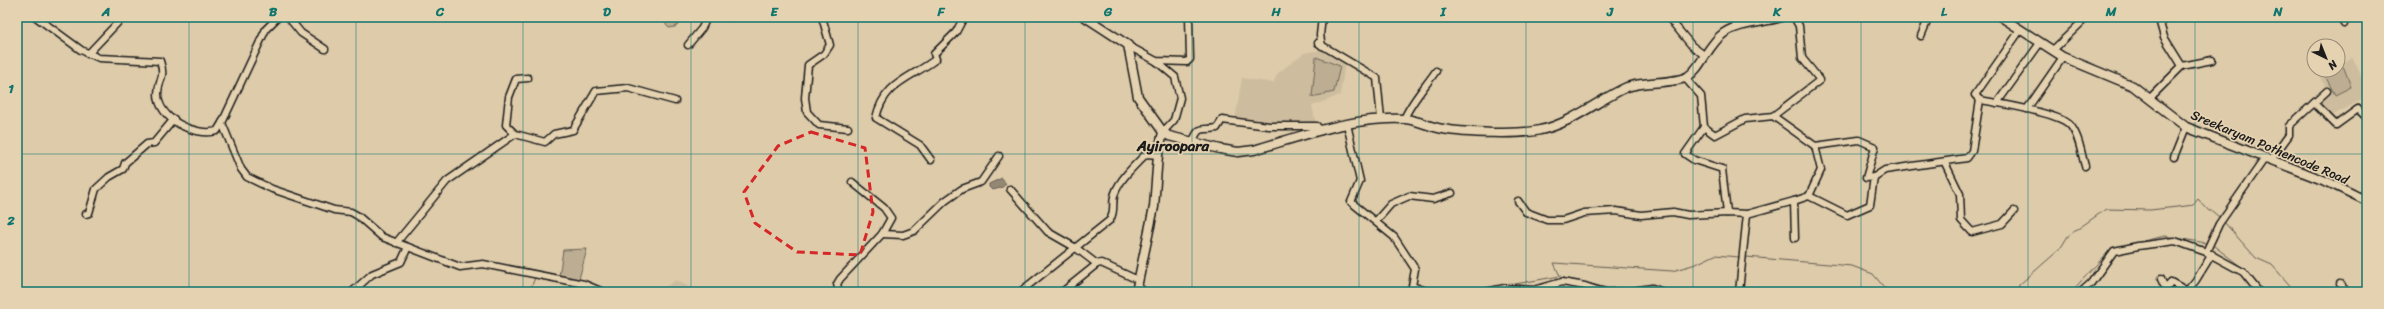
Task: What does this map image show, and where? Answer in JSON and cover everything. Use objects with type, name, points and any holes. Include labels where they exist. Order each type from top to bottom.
[{"type":"main road","points":[[1085,17],[1127,45],[1138,97],[1164,132],[1169,136],[1220,148],[1243,151],[1254,150],[1347,124],[1381,119],[1404,119],[1448,130],[1539,131],[1553,127],[1626,87],[1639,83],[1685,78],[1692,74],[1704,55],[1724,33],[1738,26],[1780,17]]},
{"type":"main road","name":"Sreekaryam Pothencode Road","points":[[2001,17],[2014,20],[2021,29],[2063,57],[2123,80],[2150,98],[2186,127],[2328,182],[2367,201]]},
{"type":"main road","points":[[1137,286],[1154,207],[1158,155],[1164,132]]},
{"type":"street","points":[[36,17],[88,54],[104,60],[160,61],[164,72],[158,94],[160,107],[179,124],[201,132],[216,131],[222,123],[266,29],[278,17]]},
{"type":"street","points":[[88,54],[123,17]]},
{"type":"street","points":[[288,17],[302,33],[325,49]]},
{"type":"street","points":[[688,45],[707,17]]},
{"type":"street","points":[[728,17],[733,17]]},
{"type":"street","points":[[822,17],[830,45],[824,54],[808,65],[805,98],[807,112],[819,124],[848,128]]},
{"type":"street","points":[[931,160],[920,146],[876,118],[884,95],[896,85],[936,59],[934,54],[960,27],[964,17]]},
{"type":"street","points":[[1156,61],[1182,63],[1188,61],[1189,17]]},
{"type":"street","points":[[1322,17],[1320,45],[1377,78],[1381,119]]},
{"type":"street","points":[[1668,17],[1692,46],[1704,55]]},
{"type":"street","points":[[1704,127],[1714,135],[1746,119],[1773,116],[1820,80],[1802,58],[1799,26],[1794,17]]},
{"type":"street","points":[[1921,36],[1929,17]]},
{"type":"street","points":[[2053,50],[2087,17]]},
{"type":"street","points":[[2169,17],[2160,23],[2164,37],[2182,66]]},
{"type":"street","points":[[2342,17],[2344,24]]},
{"type":"street","points":[[2021,29],[1976,91],[1975,95],[1980,100],[2027,109],[2068,123],[2074,130],[2085,166]]},
{"type":"street","points":[[1997,103],[2040,43]]},
{"type":"street","points":[[1127,45],[1156,61],[1175,77],[1180,98],[1174,120],[1164,132]]},
{"type":"street","points":[[2027,109],[2063,57]]},
{"type":"street","points":[[2150,98],[2182,66],[2212,60]]},
{"type":"street","points":[[1404,119],[1409,105],[1419,96],[1436,71]]},
{"type":"street","points":[[528,78],[516,79],[509,97],[506,125],[515,134],[545,142],[554,134],[573,130],[596,91],[628,88],[675,100]]},
{"type":"street","points":[[1685,78],[1700,96],[1704,127],[1685,154],[1694,160],[1722,169],[1727,213]]},
{"type":"street","points":[[2161,279],[2166,290],[2171,282],[2187,291],[2196,280],[2209,253],[2219,224],[2268,159],[2290,135],[2289,126],[2327,91]]},
{"type":"street","points":[[1815,146],[1859,140],[1874,147],[1866,178],[1874,177],[1885,170],[1945,163],[1967,158],[1972,151],[1980,100]]},
{"type":"street","points":[[2314,103],[2336,125],[2358,109],[2367,118]]},
{"type":"street","points":[[1773,116],[1815,146],[1821,170],[1809,196]]},
{"type":"street","points":[[86,214],[89,213],[96,189],[109,176],[122,169],[125,163],[147,144],[154,142],[174,119]]},
{"type":"street","points":[[1193,141],[1197,131],[1201,128],[1217,128],[1222,120],[1269,126],[1317,126],[1321,131]]},
{"type":"street","points":[[222,123],[241,168],[248,177],[272,189],[334,210],[351,212],[382,237],[460,267],[483,264],[584,284],[603,292]]},
{"type":"street","points":[[1347,124],[1360,181],[1351,202],[1394,237],[1415,269],[1412,286],[1414,290],[1429,292]]},
{"type":"street","points":[[2174,157],[2186,127]]},
{"type":"street","points":[[396,243],[447,181],[515,134]]},
{"type":"street","points":[[1020,292],[1110,220],[1114,213],[1115,192],[1142,158],[1148,154],[1158,155]]},
{"type":"street","points":[[882,234],[903,235],[914,231],[945,201],[962,189],[981,182],[999,156]]},
{"type":"street","points":[[1945,163],[1960,194],[1961,220],[1972,232],[2002,224],[2014,211]]},
{"type":"street","points":[[1518,201],[1526,212],[1547,220],[1563,220],[1584,213],[1597,212],[1616,212],[1641,215],[1673,212],[1688,215],[1727,213],[1748,214],[1809,196],[1849,215],[1870,205],[1874,177]]},
{"type":"street","points":[[839,292],[837,284],[840,279],[882,234],[891,218],[884,208],[852,182]]},
{"type":"street","points":[[1010,188],[1048,232],[1076,248],[1097,264],[1101,263],[1146,292]]},
{"type":"street","points":[[1376,221],[1391,204],[1409,196],[1420,196],[1433,199],[1452,193]]},
{"type":"street","points":[[1794,201],[1795,238]]},
{"type":"street","points":[[1739,292],[1748,214]]},
{"type":"street","points":[[2081,292],[2091,283],[2114,251],[2175,241],[2209,253],[2243,272],[2260,292]]},
{"type":"street","points":[[352,292],[372,274],[400,262],[408,247]]},
{"type":"street","points":[[1062,292],[1097,264]]},
{"type":"street","points":[[1488,292],[1505,288],[1534,290],[1562,282],[1573,283],[1603,292]]},
{"type":"street","points":[[2340,284],[2347,292]]},
{"type":"street","points":[[1627,292],[1652,288],[1663,292]]},
{"type":"highlighted area","points":[[811,132],[865,148],[873,212],[860,255],[797,252],[755,223],[744,192],[778,146]]},
{"type":"shaded area","points":[[666,17],[689,17],[675,27],[669,28],[666,25]]},
{"type":"shaded area","points":[[1321,50],[1345,63],[1340,95],[1312,106],[1317,128],[1234,126],[1242,78],[1273,83],[1278,73],[1304,53]]},
{"type":"shaded area","points":[[1316,57],[1340,66],[1334,92],[1312,97]]},
{"type":"shaded area","points":[[2353,58],[2367,89],[2367,97],[2327,118],[2316,98],[2326,88],[2320,78],[2346,78],[2346,61]]},
{"type":"shaded area","points":[[2346,73],[2351,87],[2335,95],[2326,78],[2346,78]]},
{"type":"shaded area","points":[[1002,178],[1006,184],[1001,188],[992,190],[989,187],[989,184]]},
{"type":"shaded area","points":[[587,249],[579,279],[559,277],[563,250]]},
{"type":"shaded area","points":[[676,280],[698,292],[658,292]]},
{"type":"waterway","points":[[2018,292],[2019,285],[2060,249],[2068,236],[2106,209],[2150,210],[2193,205],[2198,199],[2209,211],[2212,211],[2219,217]]},
{"type":"waterway","points":[[2224,222],[2256,258],[2272,265],[2293,289],[2292,292]]},
{"type":"waterway","points":[[2071,292],[2112,248],[2165,236],[2206,243]]},
{"type":"waterway","points":[[2214,246],[2248,272],[2254,281]]},
{"type":"waterway","points":[[1476,291],[1560,276],[1554,263],[1672,271],[1696,264],[1715,255],[1739,257]]},
{"type":"waterway","points":[[1746,257],[1852,266],[1873,274],[1888,292]]},
{"type":"waterway","points":[[1560,277],[1608,288],[1635,288]]},
{"type":"waterway","points":[[529,292],[535,278],[582,287],[594,292]]},
{"type":"district","name":"Ayiroopara","points":[[1173,146]]}]
